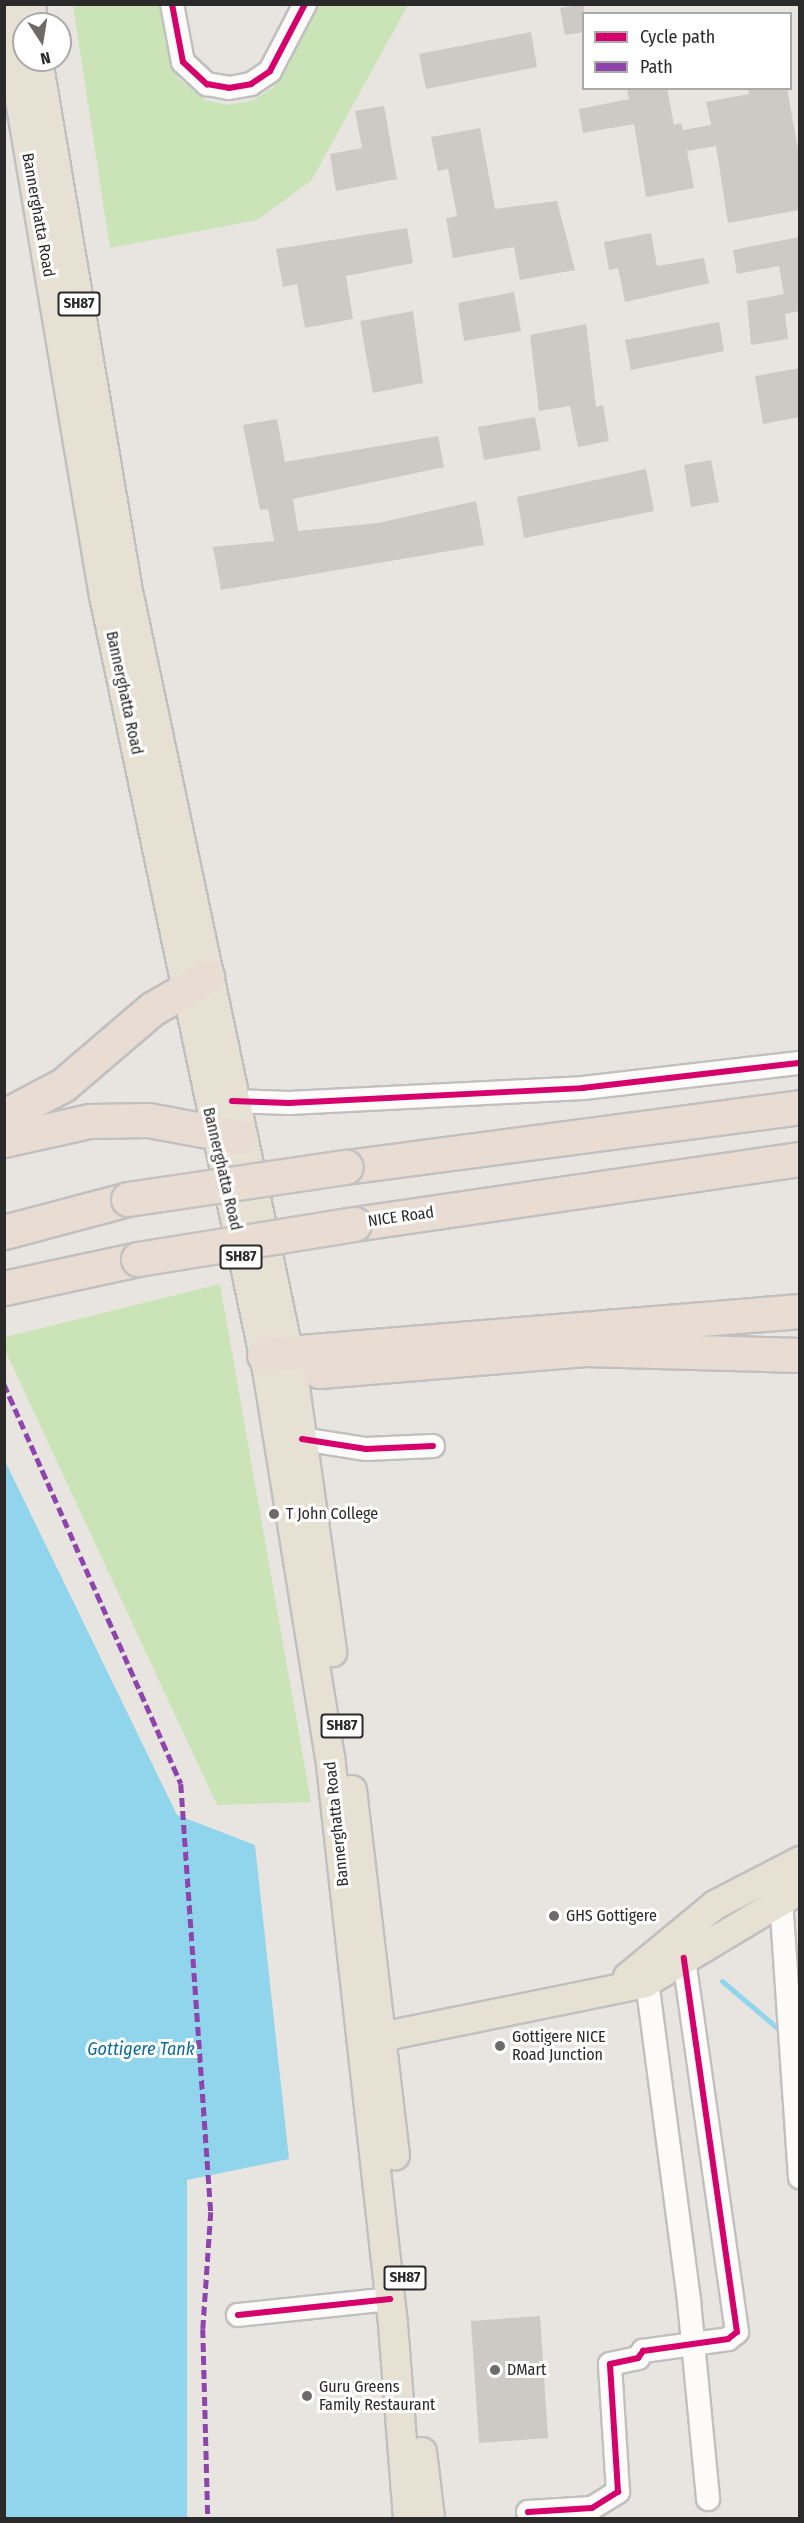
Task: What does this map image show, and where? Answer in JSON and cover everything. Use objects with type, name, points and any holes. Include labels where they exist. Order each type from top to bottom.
[{"type":"highway","points":[[4,1116],[63,1085],[195,983]]},
{"type":"highway","points":[[4,1232],[128,1199],[346,1167],[800,1107]]},
{"type":"highway","points":[[4,1140],[90,1121],[148,1120],[226,1136]]},
{"type":"highway","name":"NICE Road","points":[[4,1288],[138,1259],[354,1224],[800,1159]]},
{"type":"highway","points":[[278,1364],[800,1311]]},
{"type":"highway","points":[[278,1364],[585,1349],[800,1355]]},
{"type":"main road","name":"Bannerghatta Road","points":[[4,5],[104,596],[195,983],[226,1136],[278,1364],[302,1439],[430,2518]]},
{"type":"main road","name":"Bannerghatta Road","points":[[22,104],[34,72]]},
{"type":"main road","name":"Bannerghatta Road","points":[[195,983],[232,1101],[226,1136]]},
{"type":"main road","name":"Bannerghatta Road","points":[[278,1364],[330,1756],[374,2039],[390,2299],[408,2518]]},
{"type":"main road","points":[[645,1972],[715,1905],[800,1861]]},
{"type":"main road","points":[[374,2039],[563,2003],[617,1987],[645,1972],[684,1958],[790,1895]]},
{"type":"street","points":[[172,4],[183,62],[207,84],[229,88],[251,84],[270,71],[305,4]]},
{"type":"street","points":[[232,1101],[289,1103],[583,1088],[800,1063]]},
{"type":"street","points":[[302,1439],[366,1449],[433,1446]]},
{"type":"street","points":[[790,1895],[800,2177]]},
{"type":"street","points":[[528,2512],[592,2508],[618,2492],[609,2366],[638,2358],[643,2351],[728,2339],[737,2332],[684,1958]]},
{"type":"street","points":[[645,1972],[693,2345],[708,2499]]},
{"type":"street","points":[[238,2315],[390,2299]]},
{"type":"green space","points":[[73,5],[163,5],[178,78],[205,100],[227,105],[252,101],[274,87],[316,5],[408,5],[311,181],[257,220],[110,248]]},
{"type":"green space","points":[[220,1284],[311,1802],[217,1805],[5,1350],[5,1337]]},
{"type":"water","name":"Gottigere Tank","points":[[4,1459],[177,1815],[255,1845],[289,2159],[187,2180],[187,2518],[5,2518]]},
{"type":"building","points":[[584,4],[582,32],[565,35],[560,8]]},
{"type":"building","points":[[531,32],[537,67],[426,89],[419,54]]},
{"type":"building","points":[[627,90],[667,90],[674,125],[681,123],[683,130],[711,125],[706,102],[749,94],[748,90],[787,90],[800,161],[800,210],[728,223],[716,146],[687,151],[694,188],[646,197],[634,124],[583,133],[579,109],[629,99]]},
{"type":"building","points":[[384,106],[397,179],[336,191],[330,154],[362,148],[355,111]]},
{"type":"building","points":[[480,128],[495,209],[557,201],[575,270],[520,280],[514,247],[453,258],[446,218],[457,216],[448,169],[438,171],[431,137]]},
{"type":"building","points":[[407,228],[413,263],[346,276],[353,319],[305,328],[297,284],[283,287],[276,249]]},
{"type":"building","points":[[651,233],[657,266],[704,258],[709,283],[625,302],[618,268],[609,270],[604,242]]},
{"type":"building","points":[[800,237],[800,311],[785,314],[788,339],[751,345],[747,301],[784,294],[779,266],[737,274],[733,250]]},
{"type":"building","points":[[514,292],[521,331],[464,341],[458,303]]},
{"type":"building","points":[[413,311],[423,383],[373,393],[360,321]]},
{"type":"building","points":[[719,322],[724,351],[631,370],[625,340]]},
{"type":"building","points":[[586,324],[596,407],[603,405],[609,441],[578,447],[570,406],[539,411],[530,335]]},
{"type":"building","points":[[800,368],[800,417],[763,424],[755,376]]},
{"type":"building","points":[[535,417],[541,450],[484,460],[478,427]]},
{"type":"building","points":[[277,419],[285,462],[438,436],[444,467],[293,499],[298,531],[378,523],[476,501],[484,545],[221,590],[213,547],[274,541],[268,509],[260,510],[243,425]]},
{"type":"building","points":[[711,460],[719,502],[691,507],[684,465]]},
{"type":"building","points":[[646,469],[654,511],[524,538],[517,497]]},
{"type":"building","points":[[540,2316],[548,2438],[479,2443],[471,2321]]},
{"type":"waterway","points":[[722,1981],[783,2033]]},
{"type":"marked path","points":[[4,1384],[181,1784],[211,2212],[203,2329],[208,2518]]},
{"type":"cycle path","points":[[172,4],[183,62],[207,84],[229,88],[251,84],[270,71],[305,4]]},
{"type":"cycle path","points":[[232,1101],[289,1103],[583,1088],[800,1063]]},
{"type":"cycle path","points":[[302,1439],[366,1449],[433,1446]]},
{"type":"cycle path","points":[[528,2512],[592,2508],[618,2492],[610,2364],[638,2358],[643,2351],[728,2339],[737,2332],[684,1958]]},
{"type":"cycle path","points":[[238,2315],[390,2299]]},
{"type":"place","name":"T John College","points":[[274,1514]]},
{"type":"place","name":"GHS Gottigere","points":[[554,1916]]},
{"type":"place","name":"Gottigere NICE Road Junction","points":[[500,2046]]},
{"type":"place","name":"DMart","points":[[495,2370]]},
{"type":"place","name":"Guru Greens Family Restaurant","points":[[307,2396]]}]
